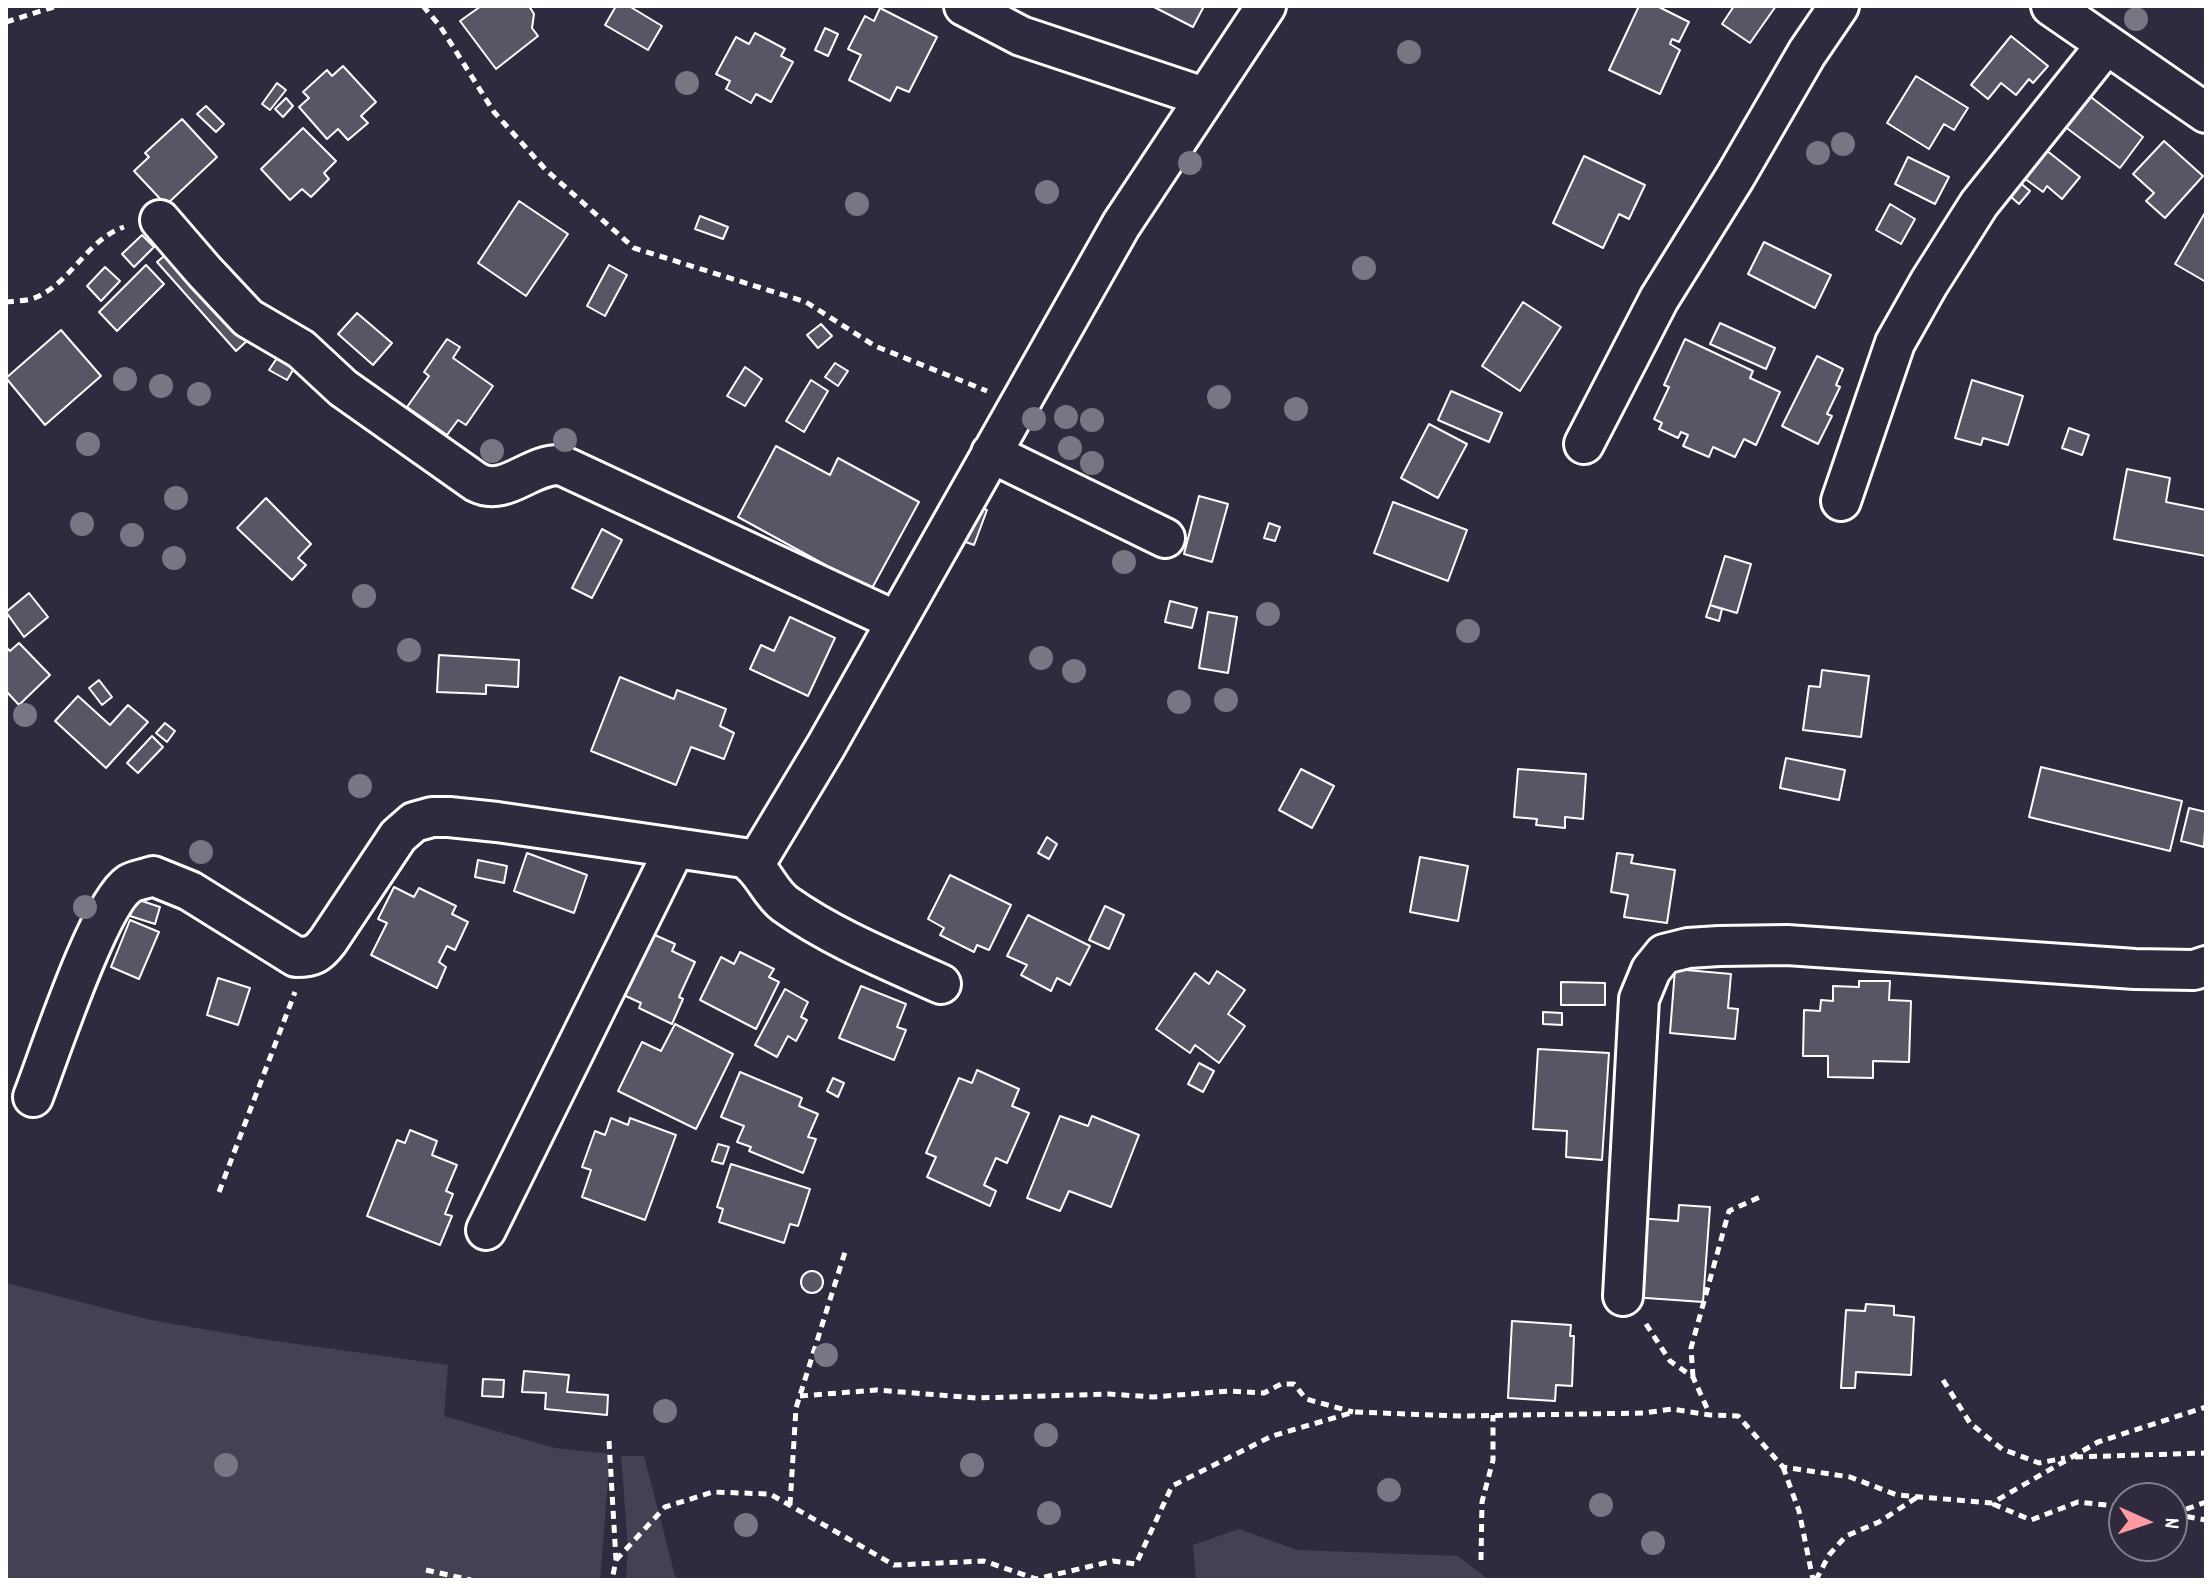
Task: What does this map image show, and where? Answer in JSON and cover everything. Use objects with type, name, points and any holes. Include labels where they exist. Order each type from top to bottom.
[{"type":"street","points":[[964,6],[1021,36],[1204,97]]},
{"type":"street","points":[[755,864],[1121,225],[1266,6]]},
{"type":"street","points":[[1584,444],[1659,299],[1807,53],[1839,6]]},
{"type":"street","points":[[2051,6],[2206,113]]},
{"type":"street","points":[[1841,501],[1895,343],[1929,283],[1979,204],[2106,45]]},
{"type":"street","points":[[160,220],[248,318],[301,349],[343,388],[485,487],[497,487],[546,464],[561,465],[896,621]]},
{"type":"street","points":[[991,453],[1165,538]]},
{"type":"street","points":[[33,1097],[103,920],[129,884],[153,876],[190,891],[296,957],[309,957],[319,954],[398,836],[414,822],[432,817],[497,822],[674,850],[730,855],[755,864],[775,896],[805,917],[849,942],[941,984]]},
{"type":"street","points":[[486,1230],[674,850]]},
{"type":"street","points":[[1623,1296],[1639,999],[1651,970],[1664,954],[1688,948],[1787,945],[2135,969],[2194,970],[2206,966]]},
{"type":"path","points":[[6,22],[57,6]]},
{"type":"path","points":[[423,6],[440,26],[494,112],[546,170],[634,248],[806,302],[875,346],[1018,403]]},
{"type":"path","points":[[6,302],[35,299],[63,280],[96,244],[120,227],[160,220]]},
{"type":"path","points":[[219,1192],[309,957]]},
{"type":"path","points":[[1710,1415],[1693,1377],[1691,1348],[1729,1211],[1760,1197]]},
{"type":"path","points":[[790,1505],[796,1408],[845,1252]]},
{"type":"path","points":[[1623,1296],[1628,1306],[1647,1325],[1670,1361],[1693,1377]]},
{"type":"path","points":[[1943,1380],[1970,1423],[2002,1449],[2039,1463],[2071,1457],[2206,1453]]},
{"type":"path","points":[[800,1396],[877,1390],[976,1398],[1109,1394],[1153,1397],[1229,1391],[1264,1393],[1281,1384],[1294,1384],[1306,1399],[1354,1412],[1493,1415],[1644,1413],[1672,1409],[1738,1416],[1783,1467],[1799,1511],[1814,1580]]},
{"type":"path","points":[[1992,1503],[2098,1442],[2206,1407]]},
{"type":"path","points":[[616,1560],[665,1507],[713,1492],[770,1494],[894,1565],[984,1561],[1036,1579],[1113,1561],[1136,1564],[1172,1486],[1272,1436],[1354,1412]]},
{"type":"path","points":[[1481,1560],[1482,1502],[1493,1460],[1493,1415]]},
{"type":"path","points":[[609,1441],[616,1560],[612,1580]]},
{"type":"path","points":[[1783,1467],[1840,1475],[1897,1495],[1992,1503],[2031,1520],[2078,1502],[2108,1505]]},
{"type":"path","points":[[1814,1580],[1829,1555],[1846,1536],[1879,1522],[1919,1496]]},
{"type":"path","points":[[426,1570],[471,1580]]},
{"type":"shaded area","points":[[6,1283],[151,1320],[448,1365],[444,1416],[555,1448],[610,1454],[600,1580],[6,1580]]},
{"type":"shaded area","points":[[621,1456],[644,1456],[676,1580],[626,1580],[628,1547]]},
{"type":"shaded area","points":[[1239,1529],[1297,1550],[1458,1556],[1489,1580],[1196,1580],[1193,1545]]},
{"type":"building","points":[[481,6],[529,6],[534,14],[532,28],[538,36],[496,69],[460,21]]},
{"type":"building","points":[[616,6],[629,6],[662,26],[648,50],[605,25]]},
{"type":"building","points":[[1152,6],[1204,6],[1193,27]]},
{"type":"building","points":[[1639,6],[1657,6],[1689,22],[1679,42],[1672,39],[1670,44],[1680,50],[1660,94],[1609,70]]},
{"type":"building","points":[[1734,6],[1776,6],[1750,43],[1722,24]]},
{"type":"building","points":[[880,8],[937,37],[909,92],[897,87],[890,101],[849,80],[861,55],[848,49],[865,16],[874,21]]},
{"type":"building","points":[[825,28],[838,34],[828,56],[815,50]]},
{"type":"building","points":[[755,33],[785,49],[781,56],[793,62],[771,102],[756,94],[751,103],[726,89],[730,81],[716,74],[736,37],[749,44]]},
{"type":"building","points":[[2011,36],[2048,66],[2033,83],[2029,79],[2016,95],[2001,83],[1988,99],[1971,85]]},
{"type":"building","points":[[343,66],[376,102],[361,116],[368,123],[348,140],[338,129],[327,139],[299,107],[309,98],[303,92],[327,70],[332,76]]},
{"type":"building","points":[[1916,76],[1968,108],[1954,130],[1944,124],[1929,149],[1887,123]]},
{"type":"building","points":[[277,83],[286,90],[270,110],[262,104]]},
{"type":"building","points":[[2083,91],[2143,137],[2120,168],[2060,123]]},
{"type":"building","points":[[286,98],[293,106],[283,117],[275,109]]},
{"type":"building","points":[[206,106],[224,124],[216,132],[197,114]]},
{"type":"building","points":[[182,119],[217,157],[166,205],[134,171],[149,157],[145,153]]},
{"type":"building","points":[[303,128],[336,161],[324,173],[329,179],[311,197],[302,189],[290,200],[261,169]]},
{"type":"building","points":[[2164,141],[2203,176],[2165,218],[2146,201],[2154,193],[2133,174]]},
{"type":"building","points":[[2046,150],[2080,177],[2062,199],[2047,186],[2043,192],[2024,178]]},
{"type":"building","points":[[1584,156],[1645,185],[1629,219],[1619,214],[1603,248],[1553,223]]},
{"type":"building","points":[[1908,157],[1949,177],[1935,204],[1895,184]]},
{"type":"building","points":[[2012,176],[2030,191],[2019,204],[2001,188]]},
{"type":"building","points":[[519,201],[568,234],[526,296],[478,263]]},
{"type":"building","points":[[1890,204],[1915,219],[1901,244],[1876,230]]},
{"type":"building","points":[[2206,211],[2206,282],[2175,264]]},
{"type":"building","points":[[700,216],[728,227],[723,239],[695,229]]},
{"type":"building","points":[[142,235],[154,247],[134,267],[122,254]]},
{"type":"building","points":[[1764,242],[1831,275],[1815,308],[1748,274]]},
{"type":"building","points":[[169,252],[248,340],[236,351],[157,262]]},
{"type":"building","points":[[146,265],[164,284],[117,331],[99,312]]},
{"type":"building","points":[[609,265],[627,275],[605,316],[587,306]]},
{"type":"building","points":[[105,267],[120,281],[101,301],[87,286]]},
{"type":"building","points":[[1523,302],[1561,327],[1520,391],[1482,366]]},
{"type":"building","points":[[357,313],[392,343],[373,365],[338,334]]},
{"type":"building","points":[[1720,323],[1775,348],[1766,369],[1710,344]]},
{"type":"building","points":[[821,324],[832,336],[818,348],[807,335]]},
{"type":"building","points":[[61,330],[101,376],[45,425],[6,378]]},
{"type":"building","points":[[447,339],[460,347],[453,358],[493,386],[466,425],[458,420],[447,435],[407,407],[429,376],[424,372]]},
{"type":"building","points":[[1685,339],[1753,371],[1750,378],[1780,392],[1756,445],[1744,439],[1735,457],[1713,447],[1709,457],[1683,446],[1688,435],[1681,432],[1678,438],[1659,429],[1662,423],[1654,419],[1669,387],[1664,385]]},
{"type":"building","points":[[279,355],[296,365],[287,380],[269,370]]},
{"type":"building","points":[[1817,356],[1843,369],[1836,385],[1840,387],[1827,414],[1832,416],[1818,444],[1782,426]]},
{"type":"building","points":[[835,363],[848,371],[838,386],[825,377]]},
{"type":"building","points":[[745,367],[762,379],[745,406],[727,396]]},
{"type":"building","points":[[811,380],[828,391],[804,432],[786,421]]},
{"type":"building","points":[[1972,380],[2023,396],[2008,445],[1983,438],[1981,445],[1955,438]]},
{"type":"building","points":[[1451,391],[1502,413],[1489,442],[1438,420]]},
{"type":"building","points":[[1429,424],[1467,444],[1438,498],[1401,478]]},
{"type":"building","points":[[2069,428],[2089,435],[2082,455],[2062,448]]},
{"type":"building","points":[[776,446],[830,475],[838,458],[919,502],[871,590],[738,517]]},
{"type":"building","points":[[2127,469],[2170,478],[2166,502],[2206,510],[2206,556],[2114,539]]},
{"type":"building","points":[[1199,496],[1228,504],[1212,562],[1184,554]]},
{"type":"building","points":[[266,498],[311,544],[298,558],[306,565],[292,580],[237,528]]},
{"type":"building","points":[[1393,502],[1467,530],[1448,581],[1374,553]]},
{"type":"building","points":[[968,503],[987,510],[974,545],[955,538]]},
{"type":"building","points":[[1269,523],[1280,527],[1275,541],[1264,538]]},
{"type":"building","points":[[602,529],[622,540],[592,598],[572,588]]},
{"type":"building","points":[[1725,556],[1751,564],[1737,613],[1710,605]]},
{"type":"building","points":[[29,593],[48,617],[24,637],[6,612]]},
{"type":"building","points":[[1170,601],[1197,608],[1192,628],[1165,622]]},
{"type":"building","points":[[1710,605],[1722,609],[1719,621],[1706,617]]},
{"type":"building","points":[[1208,612],[1237,617],[1228,673],[1199,668]]},
{"type":"building","points":[[790,617],[835,638],[808,696],[750,669],[761,645],[774,651]]},
{"type":"building","points":[[19,643],[50,675],[19,705],[6,691],[6,647],[10,651]]},
{"type":"building","points":[[439,655],[519,660],[518,687],[486,685],[486,694],[437,692]]},
{"type":"building","points":[[1822,670],[1869,676],[1861,737],[1803,730],[1809,686],[1820,687]]},
{"type":"building","points":[[620,677],[674,699],[677,690],[726,709],[720,726],[734,733],[724,759],[691,747],[676,785],[591,751]]},
{"type":"building","points":[[99,680],[112,697],[102,705],[89,688]]},
{"type":"building","points":[[78,696],[110,725],[128,705],[148,722],[106,768],[55,721]]},
{"type":"building","points":[[165,723],[175,731],[167,742],[156,733]]},
{"type":"building","points":[[152,736],[163,747],[138,773],[127,763]]},
{"type":"building","points":[[1786,758],[1845,770],[1839,800],[1780,788]]},
{"type":"building","points":[[2041,767],[2182,801],[2170,851],[2029,817]]},
{"type":"building","points":[[1301,769],[1334,786],[1312,828],[1279,810]]},
{"type":"building","points":[[1518,769],[1586,774],[1583,819],[1565,817],[1565,828],[1536,825],[1537,819],[1514,817]]},
{"type":"building","points":[[2189,808],[2206,812],[2204,847],[2181,841]]},
{"type":"building","points":[[1047,837],[1057,844],[1049,859],[1038,853]]},
{"type":"building","points":[[527,853],[587,875],[574,913],[514,891]]},
{"type":"building","points":[[1617,853],[1633,855],[1631,863],[1675,870],[1667,923],[1624,917],[1628,895],[1611,892]]},
{"type":"building","points":[[1420,857],[1468,866],[1458,921],[1410,912]]},
{"type":"building","points":[[478,860],[507,866],[504,883],[475,877]]},
{"type":"building","points":[[950,875],[1011,905],[989,950],[977,945],[974,952],[940,935],[944,928],[928,919]]},
{"type":"building","points":[[394,887],[414,897],[419,888],[456,906],[452,914],[468,922],[455,950],[447,946],[439,962],[446,967],[437,988],[371,955],[387,923],[378,919]]},
{"type":"building","points":[[136,899],[160,907],[155,924],[130,916]]},
{"type":"building","points":[[1105,906],[1124,915],[1109,949],[1089,940]]},
{"type":"building","points":[[1028,915],[1090,946],[1070,985],[1057,978],[1051,991],[1021,975],[1027,965],[1007,956]]},
{"type":"building","points":[[130,920],[159,932],[139,979],[111,967]]},
{"type":"building","points":[[646,931],[675,944],[672,951],[695,962],[679,997],[683,999],[672,1024],[639,1008],[641,1003],[617,992]]},
{"type":"building","points":[[740,952],[774,969],[769,977],[779,982],[756,1029],[700,1000],[721,957],[734,964]]},
{"type":"building","points":[[1675,969],[1731,974],[1728,1008],[1738,1009],[1735,1039],[1670,1033]]},
{"type":"building","points":[[1217,971],[1245,990],[1228,1014],[1245,1026],[1219,1063],[1195,1045],[1190,1053],[1156,1029],[1195,973],[1209,984]]},
{"type":"building","points":[[218,978],[250,988],[238,1025],[207,1015]]},
{"type":"building","points":[[1859,981],[1890,981],[1889,1000],[1911,1001],[1909,1062],[1873,1061],[1873,1078],[1828,1077],[1828,1056],[1803,1056],[1804,1010],[1820,1011],[1821,1000],[1833,1001],[1833,986],[1859,987]]},
{"type":"building","points":[[1561,982],[1605,983],[1605,1005],[1561,1005]]},
{"type":"building","points":[[861,986],[906,1004],[897,1027],[906,1030],[894,1060],[839,1038]]},
{"type":"building","points":[[785,989],[808,1002],[801,1017],[807,1020],[796,1041],[788,1036],[777,1057],[755,1045]]},
{"type":"building","points":[[1543,1012],[1562,1013],[1562,1025],[1543,1024]]},
{"type":"building","points":[[675,1024],[733,1054],[696,1129],[618,1091],[642,1042],[661,1051]]},
{"type":"building","points":[[1538,1049],[1609,1053],[1602,1160],[1566,1157],[1567,1131],[1533,1129]]},
{"type":"building","points":[[1199,1063],[1214,1071],[1203,1092],[1188,1084]]},
{"type":"building","points":[[977,1070],[1019,1089],[1012,1106],[1029,1113],[1007,1163],[996,1158],[984,1185],[996,1191],[990,1206],[927,1177],[936,1157],[926,1153],[959,1078],[972,1083]]},
{"type":"building","points":[[740,1072],[802,1098],[799,1106],[818,1114],[808,1137],[816,1139],[803,1173],[749,1151],[751,1147],[737,1142],[744,1126],[721,1117]]},
{"type":"building","points":[[833,1078],[844,1083],[838,1097],[827,1091]]},
{"type":"building","points":[[1060,1116],[1088,1126],[1092,1116],[1139,1135],[1111,1207],[1069,1191],[1060,1211],[1027,1198]]},
{"type":"building","points":[[611,1118],[628,1125],[630,1118],[676,1135],[645,1220],[582,1197],[591,1170],[582,1167],[595,1131],[605,1135]]},
{"type":"building","points":[[410,1130],[437,1141],[432,1155],[457,1165],[446,1191],[453,1194],[445,1214],[452,1216],[440,1245],[367,1216],[397,1140],[405,1143]]},
{"type":"building","points":[[718,1144],[729,1147],[723,1164],[712,1161]]},
{"type":"building","points":[[731,1164],[810,1189],[798,1226],[790,1224],[784,1243],[719,1222],[723,1209],[717,1207]]},
{"type":"building","points":[[1679,1205],[1710,1207],[1703,1302],[1632,1297],[1637,1218],[1678,1221]]},
{"type":"building","points":[[812,1271],[820,1274],[823,1282],[820,1290],[812,1293],[804,1290],[801,1282],[804,1274]]},
{"type":"building","points":[[1866,1304],[1894,1306],[1894,1315],[1914,1317],[1911,1375],[1856,1372],[1855,1388],[1841,1388],[1846,1310],[1865,1311]]},
{"type":"building","points":[[1512,1321],[1571,1325],[1570,1336],[1574,1336],[1572,1386],[1556,1385],[1555,1401],[1508,1398]]},
{"type":"building","points":[[524,1371],[569,1375],[567,1392],[608,1395],[607,1415],[545,1409],[546,1393],[522,1392]]},
{"type":"building","points":[[483,1379],[504,1380],[503,1397],[482,1396]]}]
